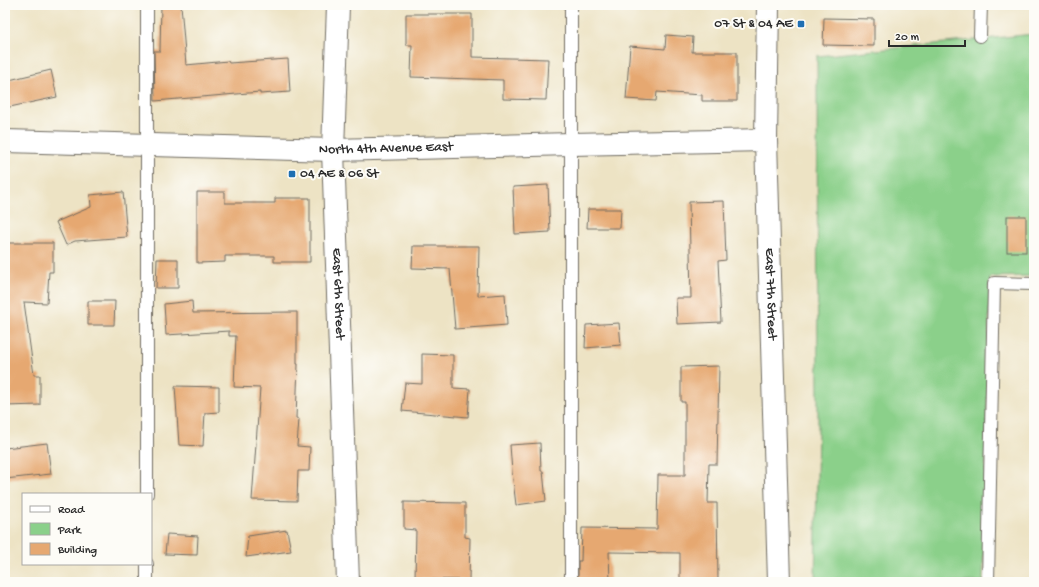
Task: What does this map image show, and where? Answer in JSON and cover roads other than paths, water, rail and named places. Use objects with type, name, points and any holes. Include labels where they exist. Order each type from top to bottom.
[{"type":"street","name":"East 6th Street","points":[[338,5],[333,150],[348,582]]},
{"type":"street","name":"East 7th Street","points":[[768,5],[766,140],[779,582]]},
{"type":"street","name":"North 4th Avenue East","points":[[5,140],[333,150],[766,140]]},
{"type":"lane","points":[[147,5],[147,493]]},
{"type":"lane","points":[[571,5],[571,582]]},
{"type":"lane","points":[[980,36],[981,5]]},
{"type":"lane","points":[[988,582],[994,283],[1034,284]]},
{"type":"lane","points":[[148,565],[148,582]]},
{"type":"place","name":"07 St & 04 AE","points":[[801,24]]},
{"type":"place","name":"04 AE & 06 St","points":[[292,174]]}]
